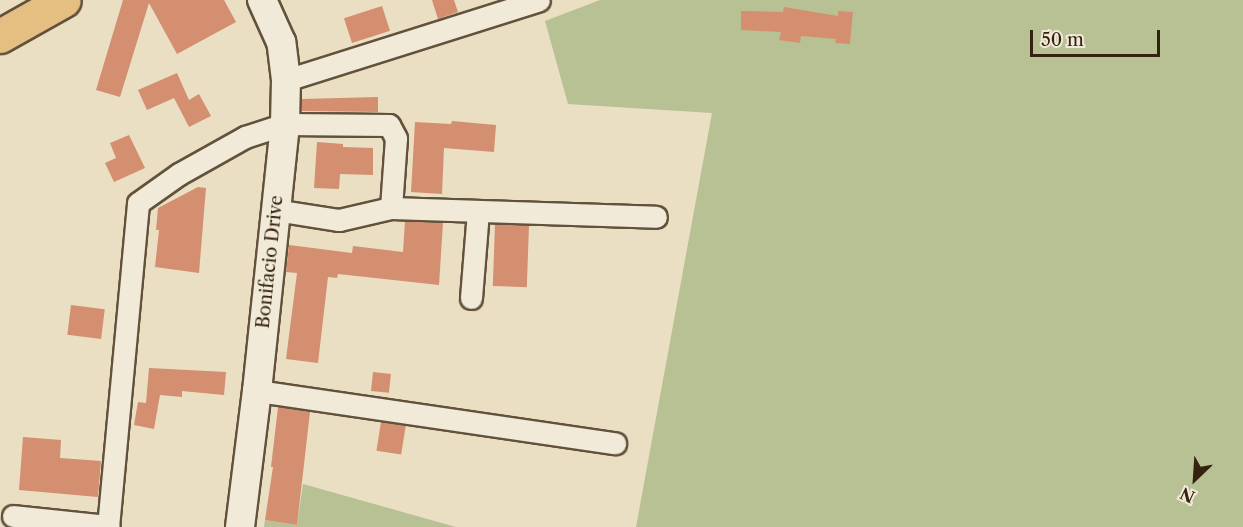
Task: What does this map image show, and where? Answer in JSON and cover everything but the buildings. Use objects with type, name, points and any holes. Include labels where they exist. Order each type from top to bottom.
[{"type":"main road","points":[[0,11],[20,0]]},
{"type":"main road","points":[[0,36],[64,0]]},
{"type":"street","name":"Bonifacio Drive","points":[[240,527],[257,391],[285,124],[286,80],[280,42],[262,0]]},
{"type":"street","points":[[286,80],[539,0]]},
{"type":"street","points":[[13,516],[108,527],[138,203],[179,174],[245,137],[285,124],[389,125],[396,138],[391,208]]},
{"type":"street","points":[[275,210],[339,220],[391,208],[656,217]]},
{"type":"street","points":[[471,298],[478,211]]},
{"type":"street","points":[[257,391],[615,443]]},
{"type":"green space","points":[[600,0],[1243,0],[1243,527],[636,527],[712,113],[568,104],[545,21]]},
{"type":"green space","points":[[303,484],[456,527],[264,527],[265,520],[297,525]]}]
